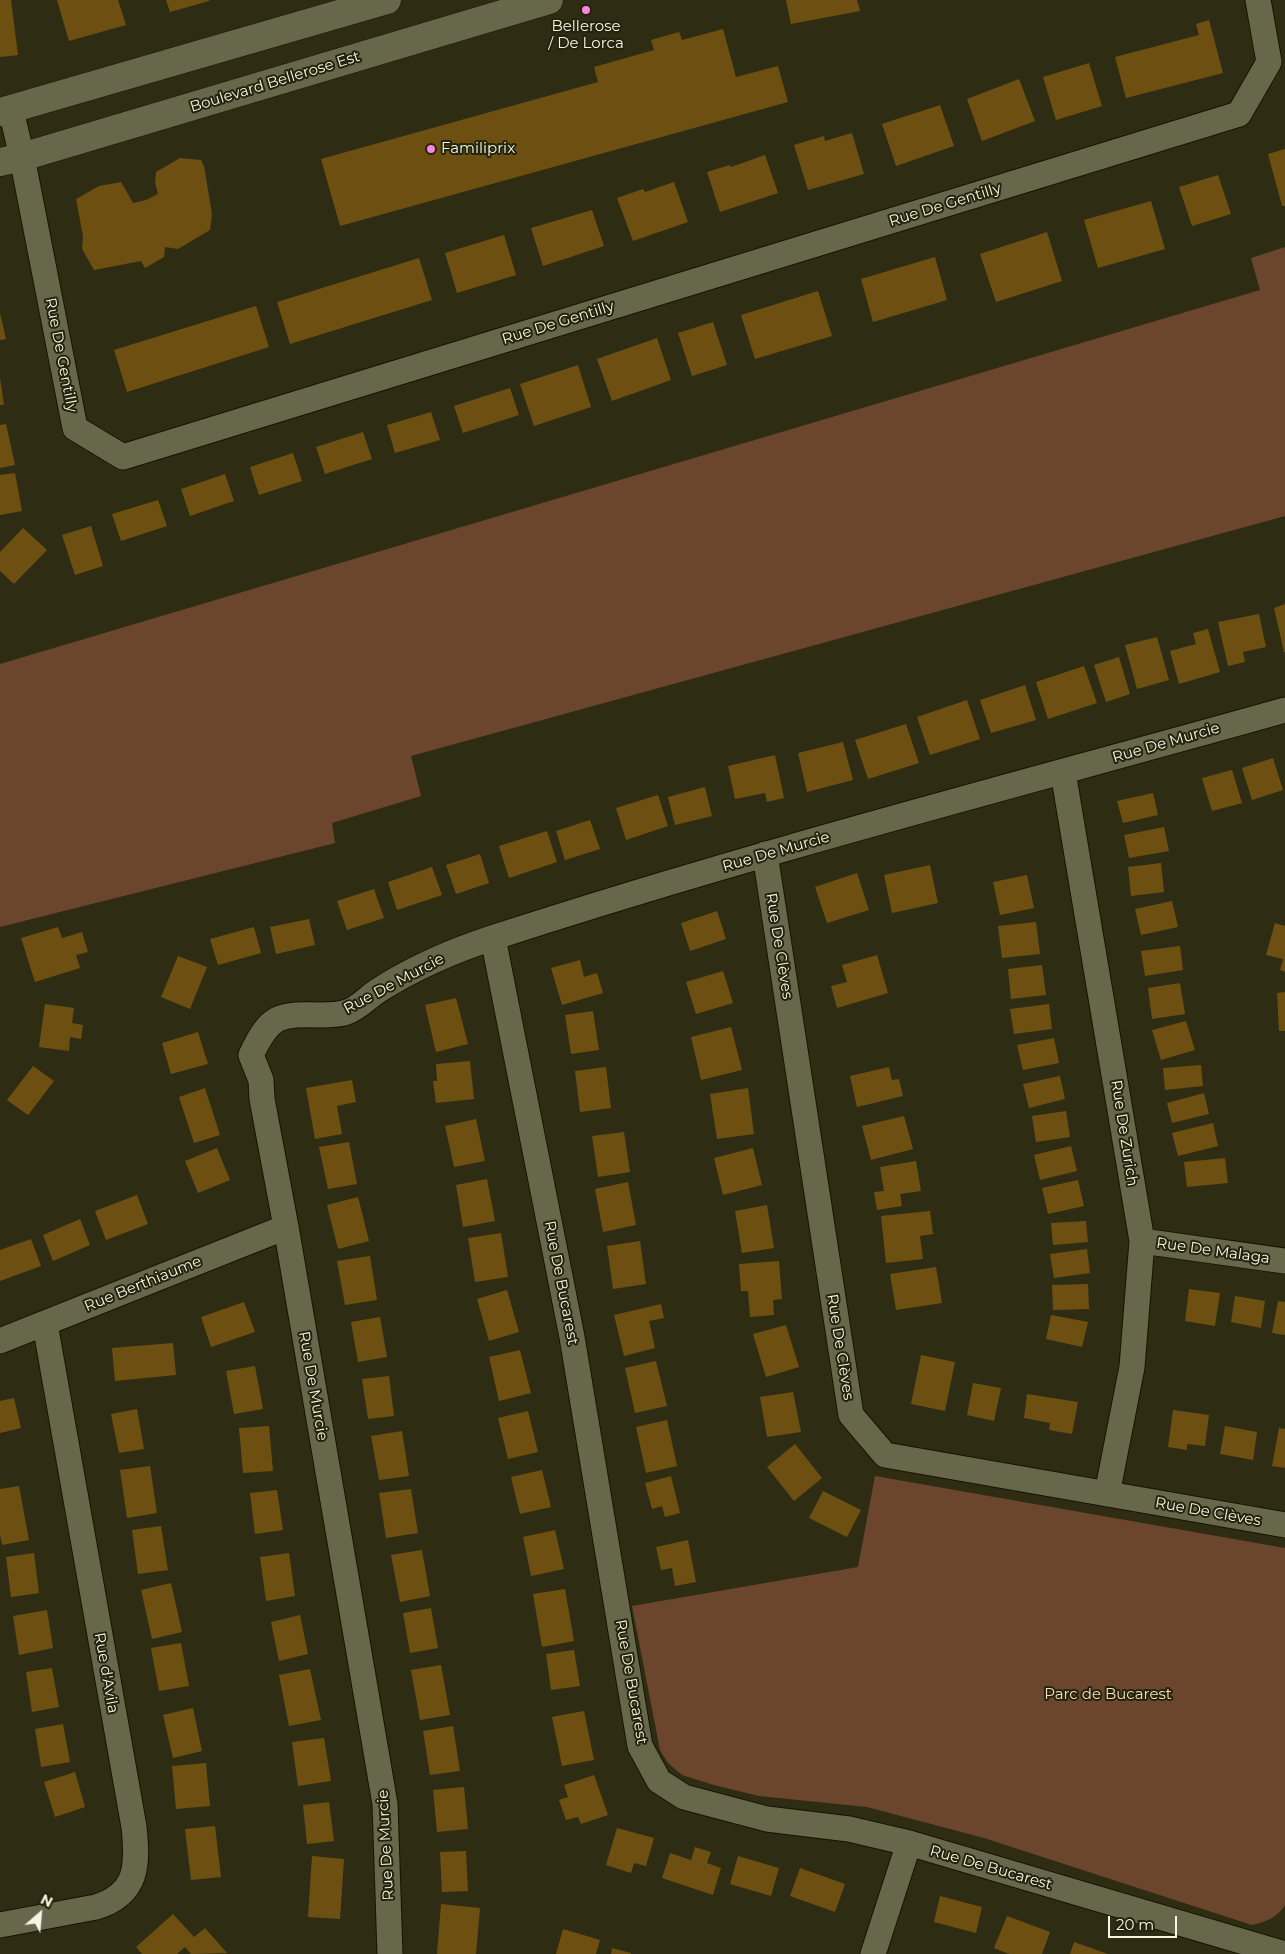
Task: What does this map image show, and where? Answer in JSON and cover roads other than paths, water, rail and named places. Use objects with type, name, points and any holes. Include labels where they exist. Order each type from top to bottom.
[{"type":"street","points":[[5,111],[387,0]]},
{"type":"street","name":"Boulevard Bellerose Est","points":[[11,159],[549,0]]},
{"type":"street","name":"Rue De Gentilly","points":[[5,111],[11,159],[74,428],[123,457],[1239,114],[1269,62],[1258,0]]},
{"type":"street","name":"Rue De Murcie","points":[[390,1954],[386,1804],[262,1099],[261,1080],[251,1055],[265,1029],[275,1018],[292,1014],[329,1015],[348,1012],[379,990],[432,960],[493,938],[766,854],[1285,710]]},
{"type":"street","name":"Rue De Zurich","points":[[1063,772],[1142,1240],[1132,1367],[1107,1494]]},
{"type":"street","name":"Rue De Clèves","points":[[766,854],[851,1415],[885,1455],[1285,1525]]},
{"type":"street","name":"Rue De Bucarest","points":[[493,938],[572,1337],[640,1746],[659,1781],[684,1797],[767,1820],[849,1829],[909,1843],[1285,1954]]},
{"type":"street","name":"Rue Berthiaume","points":[[0,1341],[286,1227]]},
{"type":"street","name":"Rue De Malaga","points":[[1142,1240],[1285,1261]]},
{"type":"street","name":"Rue d'Avila","points":[[0,1925],[96,1907],[111,1902],[124,1892],[134,1872],[136,1851],[134,1827],[44,1324]]},
{"type":"street","points":[[873,1954],[909,1843]]},
{"type":"place","name":"Bellerose / De Lorca","points":[[586,10]]},
{"type":"place","name":"Familiprix","points":[[431,149]]},
{"type":"park label","name":"Parc de Bucarest","points":[[1108,1695]]}]
